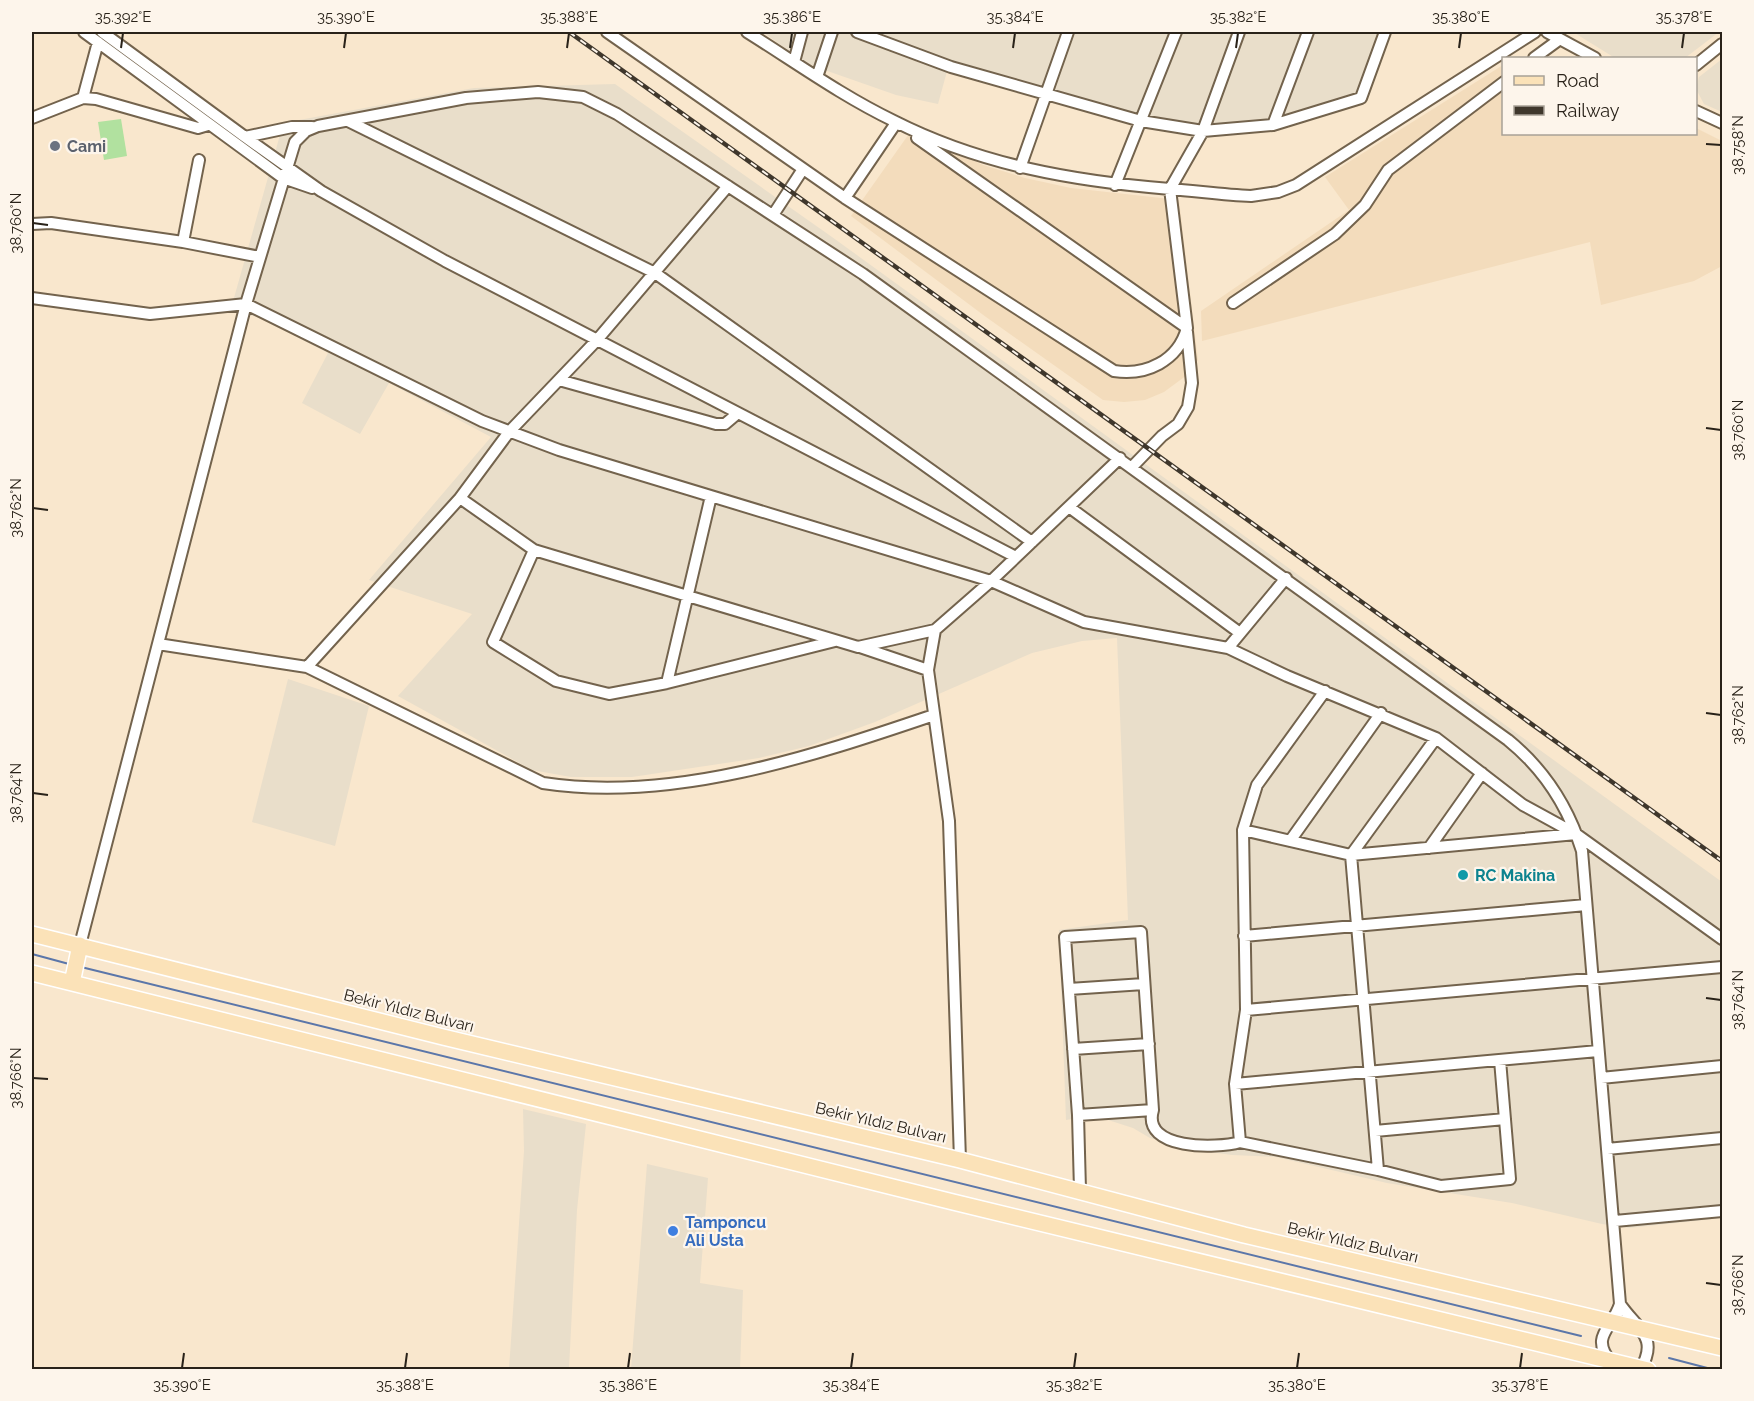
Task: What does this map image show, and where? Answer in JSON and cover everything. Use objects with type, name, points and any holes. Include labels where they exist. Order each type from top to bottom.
[{"type":"main road","name":"Bekir Yıldız Bulvarı","points":[[32,934],[76,965],[953,1202],[1614,1365],[1643,1369]]},
{"type":"main road","name":"Bekir Yıldız Bulvarı","points":[[32,973],[76,965],[443,1037],[960,1160],[1244,1235],[1722,1348]]},
{"type":"street","points":[[84,32],[100,37],[287,165],[321,191],[445,261],[1016,557]]},
{"type":"street","points":[[607,32],[845,198],[1114,371],[1137,371],[1159,364],[1177,350],[1186,329]]},
{"type":"street","points":[[747,32],[896,123],[1186,329]]},
{"type":"street","points":[[794,62],[802,32]]},
{"type":"street","points":[[818,77],[832,32]]},
{"type":"street","points":[[856,32],[951,67],[1141,121],[1203,131],[1273,125],[1362,98],[1385,32]]},
{"type":"street","points":[[1020,168],[1068,32]]},
{"type":"street","points":[[1115,185],[1176,32]]},
{"type":"street","points":[[1132,467],[1162,435],[1178,424],[1188,407],[1192,383],[1170,189],[1203,131],[1239,32]]},
{"type":"street","points":[[1273,125],[1308,32]]},
{"type":"street","points":[[896,123],[948,145],[1020,168],[1115,185],[1251,196],[1287,189],[1535,32]]},
{"type":"street","points":[[1547,32],[1593,57]]},
{"type":"street","points":[[83,98],[100,37]]},
{"type":"street","points":[[100,37],[208,124],[283,178],[321,191]]},
{"type":"street","points":[[1535,57],[1560,39]]},
{"type":"street","points":[[1697,63],[1722,44]]},
{"type":"street","points":[[1233,303],[1335,234],[1365,205],[1388,170],[1502,83]]},
{"type":"street","points":[[245,137],[348,121],[465,98],[538,92],[571,94],[607,108],[863,274],[1286,578],[1520,750],[1551,785],[1582,851],[1598,1051],[1615,1221],[1620,1304],[1603,1334],[1601,1344],[1603,1352],[1614,1365]]},
{"type":"street","points":[[32,118],[83,98],[118,104],[198,128],[208,124]]},
{"type":"street","points":[[1697,112],[1722,123]]},
{"type":"street","points":[[348,121],[655,273],[1032,542]]},
{"type":"street","points":[[845,198],[896,123]]},
{"type":"street","points":[[76,965],[246,304],[287,165],[298,138],[306,131],[318,126]]},
{"type":"street","points":[[183,242],[199,160]]},
{"type":"street","points":[[772,215],[803,169]]},
{"type":"street","points":[[308,667],[460,498],[509,432],[597,340],[728,186]]},
{"type":"street","points":[[32,218],[51,224]]},
{"type":"street","points":[[32,224],[51,224],[183,242],[260,257]]},
{"type":"street","points":[[32,297],[150,314],[246,304],[509,432],[559,450],[991,581],[1084,622],[1228,648],[1436,738],[1523,805],[1576,834],[1722,939]]},
{"type":"street","points":[[559,380],[716,424],[725,424],[738,413]]},
{"type":"street","points":[[858,646],[935,630],[991,581],[1120,458]]},
{"type":"street","points":[[667,683],[711,496]]},
{"type":"street","points":[[460,498],[534,550],[858,646],[928,670]]},
{"type":"street","points":[[1069,507],[1240,633]]},
{"type":"street","points":[[534,550],[493,642],[556,681],[609,694],[667,683],[837,640]]},
{"type":"street","points":[[1228,648],[1286,578]]},
{"type":"street","points":[[935,630],[928,670],[949,821],[960,1160]]},
{"type":"street","points":[[158,644],[308,667],[543,783],[572,787],[644,786],[763,767],[810,757],[934,715]]},
{"type":"street","points":[[1240,1142],[1235,1084],[1246,1010],[1243,830],[1257,785],[1325,691]]},
{"type":"street","points":[[1290,841],[1381,713]]},
{"type":"street","points":[[1378,1170],[1351,855],[1436,738]]},
{"type":"street","points":[[1429,848],[1482,773]]},
{"type":"street","points":[[1243,830],[1351,855],[1576,834]]},
{"type":"street","points":[[1244,936],[1586,905]]},
{"type":"street","points":[[1080,1190],[1078,1115],[1065,937],[1141,932],[1153,1110],[1152,1125],[1157,1134],[1165,1140],[1227,1146],[1240,1142],[1378,1170],[1441,1186],[1510,1179],[1500,1060]]},
{"type":"street","points":[[1246,1010],[1722,966]]},
{"type":"street","points":[[1069,989],[1144,984]]},
{"type":"street","points":[[1073,1049],[1149,1044]]},
{"type":"street","points":[[1235,1084],[1598,1051]]},
{"type":"street","points":[[1601,1078],[1722,1066]]},
{"type":"street","points":[[1078,1115],[1153,1110]]},
{"type":"street","points":[[1375,1131],[1505,1119]]},
{"type":"street","points":[[1607,1149],[1722,1138]]},
{"type":"street","points":[[1615,1221],[1722,1211]]},
{"type":"street","points":[[1620,1304],[1641,1329],[1649,1345],[1643,1369]]},
{"type":"shaded area","points":[[763,32],[1388,32],[1356,106],[1208,138],[949,64],[938,104],[896,95],[816,67],[798,58]]},
{"type":"shaded area","points":[[1573,32],[1719,32],[1686,57],[1613,57]]},
{"type":"shaded area","points":[[1722,59],[1722,112],[1704,104],[1697,91],[1699,77]]},
{"type":"shaded area","points":[[1502,66],[1502,135],[1697,135],[1697,128],[1722,141],[1722,266],[1694,281],[1601,305],[1590,242],[1202,341],[1201,311],[1349,210],[1325,177]]},
{"type":"shaded area","points":[[615,84],[832,237],[1722,882],[1722,1218],[1629,1228],[1602,1224],[1512,1203],[1387,1183],[1276,1157],[1232,1155],[1188,1149],[1150,1138],[1133,1128],[1105,1119],[1085,1117],[1066,1120],[1059,930],[1128,920],[1117,638],[1082,641],[1032,653],[875,722],[809,746],[759,758],[632,777],[571,777],[532,770],[398,696],[472,614],[369,580],[491,437],[389,383],[360,434],[302,403],[328,353],[259,317],[230,312],[280,135],[299,120],[474,88]]},
{"type":"shaded area","points":[[911,131],[983,165],[1025,178],[1071,188],[1179,200],[1198,360],[1187,375],[1164,392],[1145,400],[1124,402],[1103,400],[986,317],[851,216]]},
{"type":"shaded area","points":[[288,679],[369,706],[335,846],[252,822]]},
{"type":"shaded area","points":[[523,1109],[586,1124],[577,1210],[569,1369],[509,1369],[524,1151]]},
{"type":"shaded area","name":"Tamponcu Ali Usta","points":[[647,1164],[708,1178],[700,1283],[743,1290],[740,1369],[631,1369]]},
{"type":"green space","points":[[121,119],[127,156],[104,160],[98,122]]},
{"type":"waterway","points":[[32,954],[69,964]]},
{"type":"waterway","points":[[81,967],[1581,1336]]},
{"type":"waterway","points":[[1669,1358],[1715,1370]]},
{"type":"railway","points":[[569,32],[1722,861]]},
{"type":"place","name":"Cami","points":[[55,146]]},
{"type":"place","name":"RC Makina","points":[[1463,875]]},
{"type":"place","name":"Tamponcu Ali Usta","points":[[673,1231]]}]
